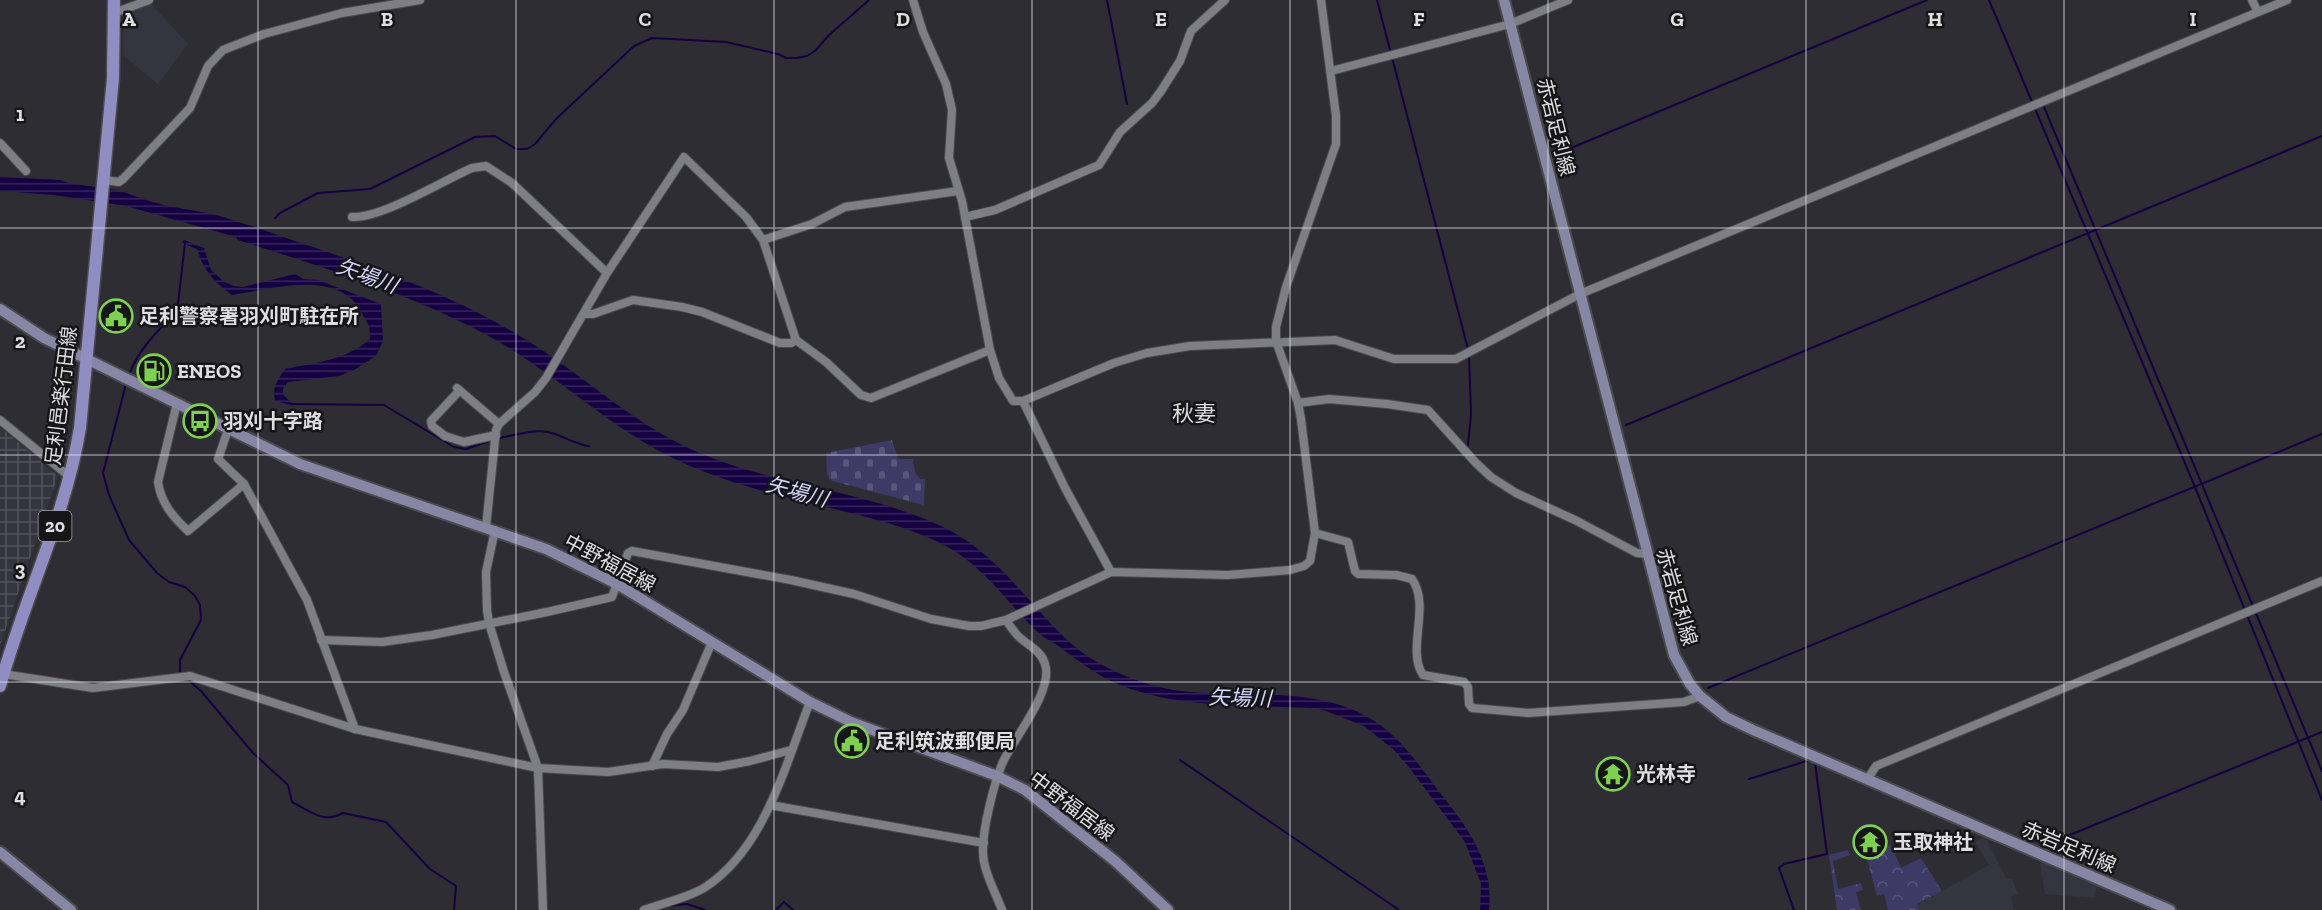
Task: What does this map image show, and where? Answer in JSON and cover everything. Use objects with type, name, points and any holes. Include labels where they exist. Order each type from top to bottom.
[{"type":"main road","name":"赤岩足利線","points":[[1504,0],[1646,554],[1674,655],[1682,672],[1700,696],[1726,717],[2170,910]]},
{"type":"main road","name":"20","points":[[104,182],[113,78],[114,6]]},
{"type":"main road","name":"足利邑楽行田線","points":[[2,680],[70,477],[80,428],[104,182]]},
{"type":"main road","name":"中野福居線","points":[[0,309],[44,338],[300,464],[546,549],[617,584],[810,702],[851,722],[998,776],[1025,790],[1046,806],[1115,861],[1168,910]]},
{"type":"main road","points":[[0,852],[71,910]]},
{"type":"street","points":[[114,6],[149,0]]},
{"type":"street","points":[[104,182],[119,182],[190,108],[208,66],[215,57],[231,45],[342,13],[420,0]]},
{"type":"street","points":[[913,0],[923,32],[946,84],[952,110],[949,158],[965,217],[990,350],[999,378],[1013,401],[1023,401],[1114,363],[1147,353],[1190,346],[1335,340],[1394,359],[1456,359],[1580,294],[2287,0]]},
{"type":"street","points":[[965,217],[995,210],[1099,165],[1120,132],[1152,103],[1161,91],[1180,61],[1191,32],[1225,0]]},
{"type":"street","points":[[321,640],[382,642],[432,635],[612,597],[628,553],[632,551],[833,589],[957,625],[981,626],[1006,620],[1111,572],[1228,575],[1290,570],[1304,566],[1310,561],[1315,533],[1298,403],[1276,341],[1276,327],[1281,304],[1336,144],[1338,131],[1321,0]]},
{"type":"street","points":[[1330,71],[1510,24],[1568,0]]},
{"type":"street","points":[[2252,0],[2258,12]]},
{"type":"street","points":[[0,143],[26,171]]},
{"type":"street","points":[[543,910],[538,768],[489,623],[485,592],[496,435],[499,424],[536,392],[546,378],[607,273],[684,157],[746,217],[763,240],[796,340],[826,362],[861,396],[868,398],[990,350]]},
{"type":"street","points":[[352,217],[365,216],[383,210],[472,168],[486,166],[512,183],[607,273]]},
{"type":"street","points":[[763,240],[812,224],[845,207],[958,191]]},
{"type":"street","points":[[585,314],[593,314],[633,300],[702,312],[780,343],[786,344],[796,340]]},
{"type":"street","points":[[496,435],[464,442],[446,436],[432,426],[431,421],[458,389],[499,424]]},
{"type":"street","points":[[1298,403],[1329,399],[1428,410],[1491,477],[1516,493],[1575,520],[1637,553],[1646,554]]},
{"type":"street","points":[[1023,401],[1065,488],[1111,572]]},
{"type":"street","points":[[177,403],[158,482],[159,492],[172,516],[188,531],[244,484]]},
{"type":"street","points":[[0,420],[70,477]]},
{"type":"street","points":[[228,430],[218,459],[244,484],[307,600],[355,729]]},
{"type":"street","points":[[1315,533],[1348,542],[1355,571],[1358,574],[1396,575],[1412,579],[1416,587],[1420,620],[1417,657],[1419,669],[1423,675],[1464,682],[1468,687],[1469,704],[1473,708],[1497,712],[1528,713],[1684,702],[1700,696]]},
{"type":"street","points":[[1867,780],[1876,766],[2322,581]]},
{"type":"street","points":[[1002,910],[986,868],[984,843],[1003,761],[1044,686],[1047,674],[1043,659],[1006,620]]},
{"type":"street","points":[[652,766],[667,734],[683,710],[712,642]]},
{"type":"street","points":[[2,680],[93,688],[190,676],[355,729],[538,768],[608,772],[652,766],[718,767],[791,750]]},
{"type":"street","points":[[644,910],[702,889],[721,876],[748,843],[770,806],[810,702]]},
{"type":"street","points":[[770,806],[984,843]]},
{"type":"shaded area","points":[[151,4],[188,44],[158,84],[123,55],[123,20],[126,13]]},
{"type":"shaded area","points":[[0,427],[58,476],[0,646]]},
{"type":"shaded area","points":[[1985,837],[2006,878],[2012,879],[2018,894],[2011,897],[2014,910],[1919,910],[1917,905],[1989,865],[1975,842]]},
{"type":"shaded area","points":[[2039,858],[2097,883],[2095,898],[2045,894]]},
{"type":"green space","points":[[892,440],[898,459],[913,459],[917,475],[920,479],[925,479],[924,505],[832,481],[827,475],[826,453]]},
{"type":"green space","points":[[1891,845],[1901,868],[1921,858],[1942,891],[1917,904],[1919,910],[1888,910],[1884,894],[1877,896],[1865,852]]},
{"type":"green space","points":[[1848,850],[1850,855],[1833,861],[1838,889],[1861,883],[1863,890],[1856,892],[1861,910],[1837,910],[1829,855]]},
{"type":"water","name":"矢場川","points":[[0,177],[60,180],[115,190],[163,205],[212,214],[250,225],[414,284],[514,332],[658,432],[697,452],[758,473],[883,504],[943,527],[962,537],[995,563],[1067,640],[1090,658],[1117,672],[1145,683],[1173,690],[1313,699],[1340,705],[1365,716],[1389,732],[1405,748],[1465,826],[1479,852],[1488,880],[1489,910],[1480,910],[1481,884],[1465,842],[1408,766],[1393,749],[1364,726],[1312,708],[1185,701],[1160,697],[1111,681],[1041,635],[985,575],[944,545],[899,526],[749,487],[681,462],[611,421],[501,343],[438,311],[406,297],[238,240],[236,237],[126,206],[54,195],[0,191]]},
{"type":"water","points":[[184,240],[204,248],[211,270],[224,282],[234,286],[243,287],[295,274],[303,279],[318,280],[381,304],[383,341],[376,356],[354,370],[339,376],[288,382],[283,389],[283,394],[294,406],[275,401],[275,388],[285,369],[341,356],[370,339],[369,328],[362,313],[351,299],[338,290],[321,286],[285,286],[232,295],[210,275],[197,249],[182,243]]},
{"type":"waterway","points":[[275,218],[280,213],[318,193],[370,189],[475,137],[495,136],[516,149],[527,149],[535,144],[556,119],[634,46],[652,38],[726,42],[778,54],[786,58],[797,58],[807,56],[816,50],[829,35],[869,0]]},
{"type":"waterway","points":[[1107,0],[1127,104]]},
{"type":"waterway","points":[[1377,0],[1468,349]]},
{"type":"waterway","points":[[1559,153],[1927,0]]},
{"type":"waterway","points":[[1989,0],[2195,487],[2322,800]]},
{"type":"waterway","points":[[2044,107],[2322,771]]},
{"type":"waterway","points":[[1626,425],[2322,136]]},
{"type":"waterway","points":[[129,375],[143,349],[177,312],[185,243]]},
{"type":"waterway","points":[[1468,445],[1471,414],[1469,355]]},
{"type":"waterway","points":[[126,384],[103,473],[109,495],[129,540],[157,573],[169,582],[185,587],[195,596],[200,605],[201,620],[180,660],[180,673],[183,675]]},
{"type":"waterway","points":[[291,404],[384,405],[454,447],[466,449],[490,441]]},
{"type":"waterway","points":[[500,438],[542,431],[589,446]]},
{"type":"waterway","points":[[1708,688],[2322,434]]},
{"type":"waterway","points":[[187,679],[201,691],[253,753],[288,785],[292,802],[323,817],[343,813],[386,822],[430,869],[456,886],[454,910]]},
{"type":"waterway","points":[[2050,843],[2322,732]]},
{"type":"waterway","points":[[1180,760],[1399,910]]},
{"type":"waterway","points":[[1749,779],[1810,760],[1815,763],[1827,854],[1784,864],[1779,868],[1794,910]]},
{"type":"waterway","points":[[776,910],[784,902],[793,910]]},
{"type":"waterway","points":[[667,906],[687,904],[705,910]]},
{"type":"place","name":"足利警察署羽刈町駐在所","points":[[116,316]]},
{"type":"place","name":"ENEOS","points":[[154,371]]},
{"type":"place","name":"羽刈十字路","points":[[200,421]]},
{"type":"place","name":"足利筑波郵便局","points":[[852,741]]},
{"type":"place","name":"光林寺","points":[[1613,774]]},
{"type":"place","name":"玉取神社","points":[[1870,842]]},
{"type":"district","name":"秋妻","points":[[1194,413]]}]
